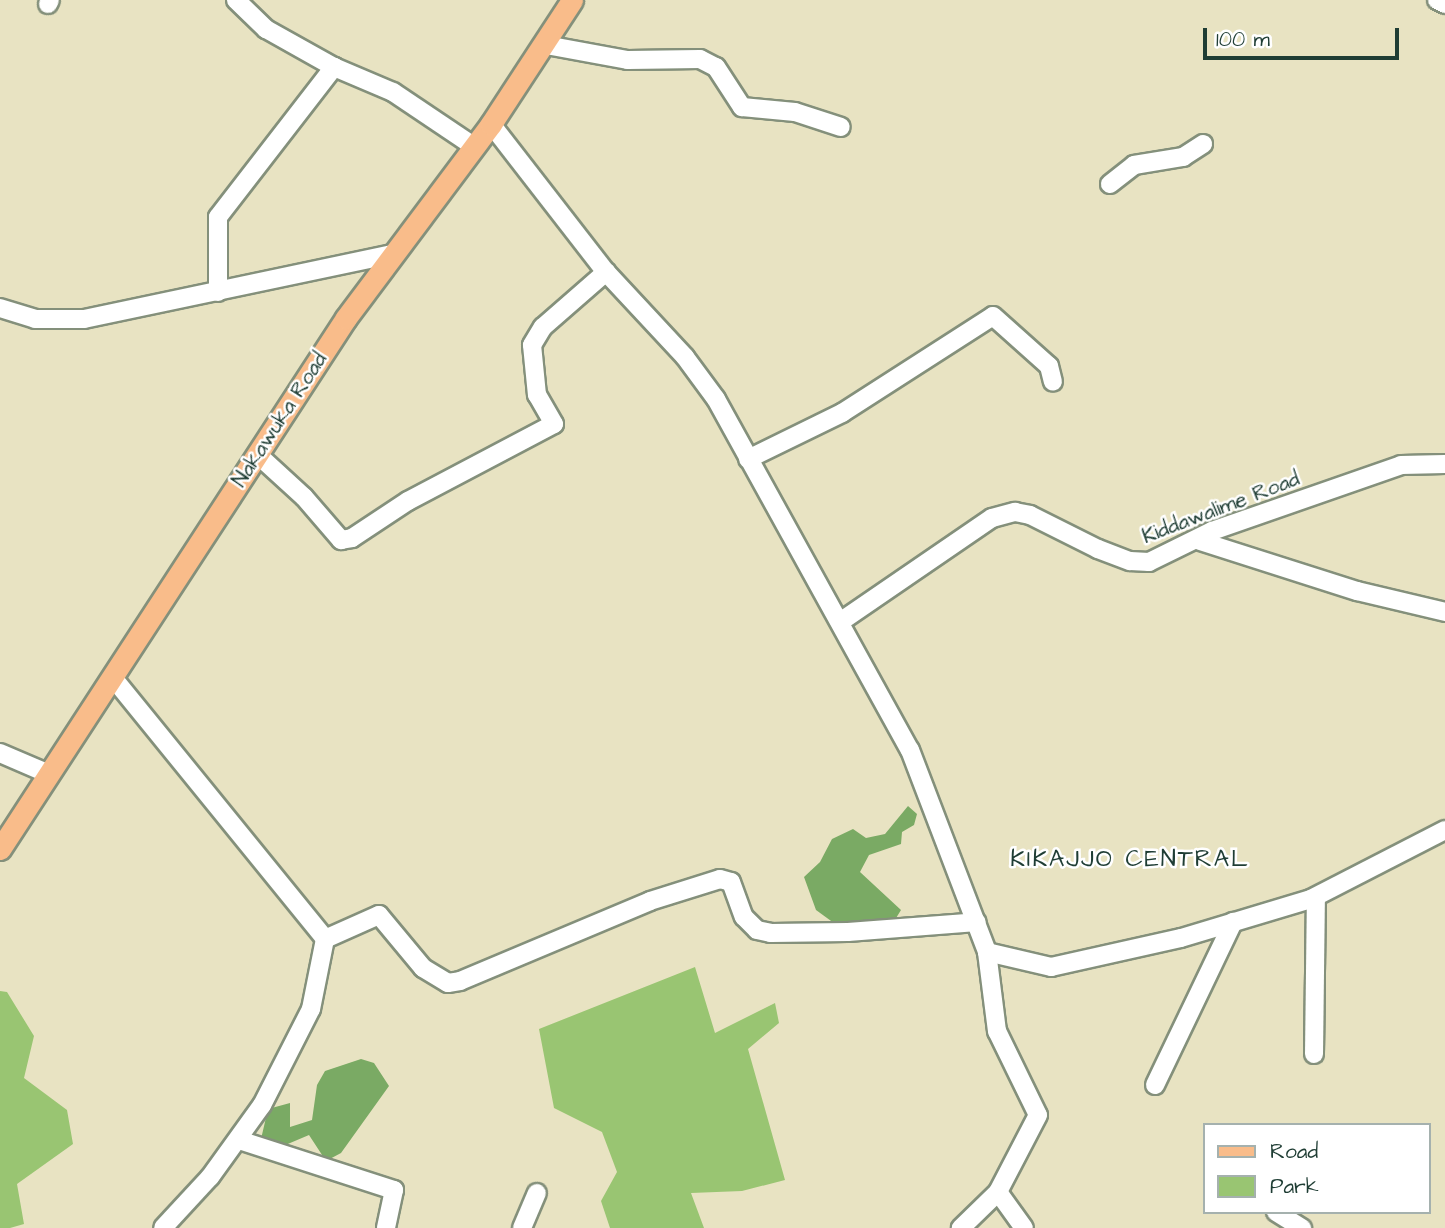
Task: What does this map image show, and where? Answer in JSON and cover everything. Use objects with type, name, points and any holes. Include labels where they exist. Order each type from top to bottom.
[{"type":"main road","name":"Nakawuka Road","points":[[0,849],[393,254],[475,147],[547,45],[572,0]]},
{"type":"street","points":[[236,0],[266,29],[334,67],[393,92],[475,147]]},
{"type":"street","points":[[258,0],[266,29]]},
{"type":"street","points":[[1437,0],[1445,4]]},
{"type":"street","points":[[547,45],[628,60],[700,59],[716,67],[742,107],[795,112],[841,127]]},
{"type":"street","points":[[218,292],[218,217],[334,67]]},
{"type":"street","points":[[491,124],[606,272],[685,357],[716,399],[910,750],[987,952],[997,1031],[1038,1115],[998,1192],[961,1228]]},
{"type":"street","points":[[1110,184],[1134,166],[1183,157],[1203,144]]},
{"type":"street","points":[[0,308],[35,319],[84,319],[393,254]]},
{"type":"street","points":[[258,455],[304,497],[341,540],[352,538],[408,501],[554,424],[537,395],[532,345],[543,327],[606,272]]},
{"type":"street","points":[[748,459],[842,413],[993,316],[1049,366],[1053,382]]},
{"type":"street","name":"Kiddawalime Road","points":[[840,622],[970,531],[1015,512],[1030,515],[1130,561],[1149,562],[1200,541],[1212,531],[1401,465],[1445,464]]},
{"type":"street","points":[[1200,541],[1308,577],[1445,612]]},
{"type":"street","points":[[114,679],[325,939]]},
{"type":"street","points":[[0,753],[49,774]]},
{"type":"street","points":[[987,952],[1051,967],[1233,922],[1316,897],[1445,830]]},
{"type":"street","points":[[325,939],[379,915],[423,968],[448,983],[460,981],[650,901],[720,878],[731,883],[744,917],[764,932],[848,932],[977,922]]},
{"type":"street","points":[[1314,1054],[1316,897]]},
{"type":"street","points":[[1155,1086],[1233,922]]},
{"type":"street","points":[[163,1228],[239,1140],[311,1009],[325,939]]},
{"type":"street","points":[[239,1140],[394,1190],[386,1228]]},
{"type":"street","points":[[998,1192],[1024,1228]]},
{"type":"street","points":[[522,1228],[537,1193]]},
{"type":"street","points":[[1279,1214],[1302,1228]]},
{"type":"green space","points":[[908,806],[917,814],[914,825],[902,832],[901,844],[869,855],[860,872],[901,910],[893,923],[838,926],[816,910],[804,877],[820,862],[832,839],[853,829],[866,838],[885,834]]},
{"type":"green space","points":[[695,967],[715,1033],[775,1003],[779,1023],[748,1049],[785,1180],[742,1191],[691,1193],[704,1228],[610,1228],[601,1201],[617,1172],[602,1132],[554,1108],[539,1029]]},
{"type":"green space","points":[[0,991],[7,992],[34,1036],[24,1078],[67,1110],[73,1144],[17,1184],[24,1224],[10,1228],[0,1228]]},
{"type":"green space","points":[[361,1059],[374,1063],[389,1086],[341,1153],[326,1161],[309,1135],[283,1146],[261,1139],[268,1109],[290,1103],[290,1127],[312,1120],[317,1085],[325,1071]]},
{"type":"district","name":"KIKAJJO CENTRAL","points":[[1130,860]]}]
